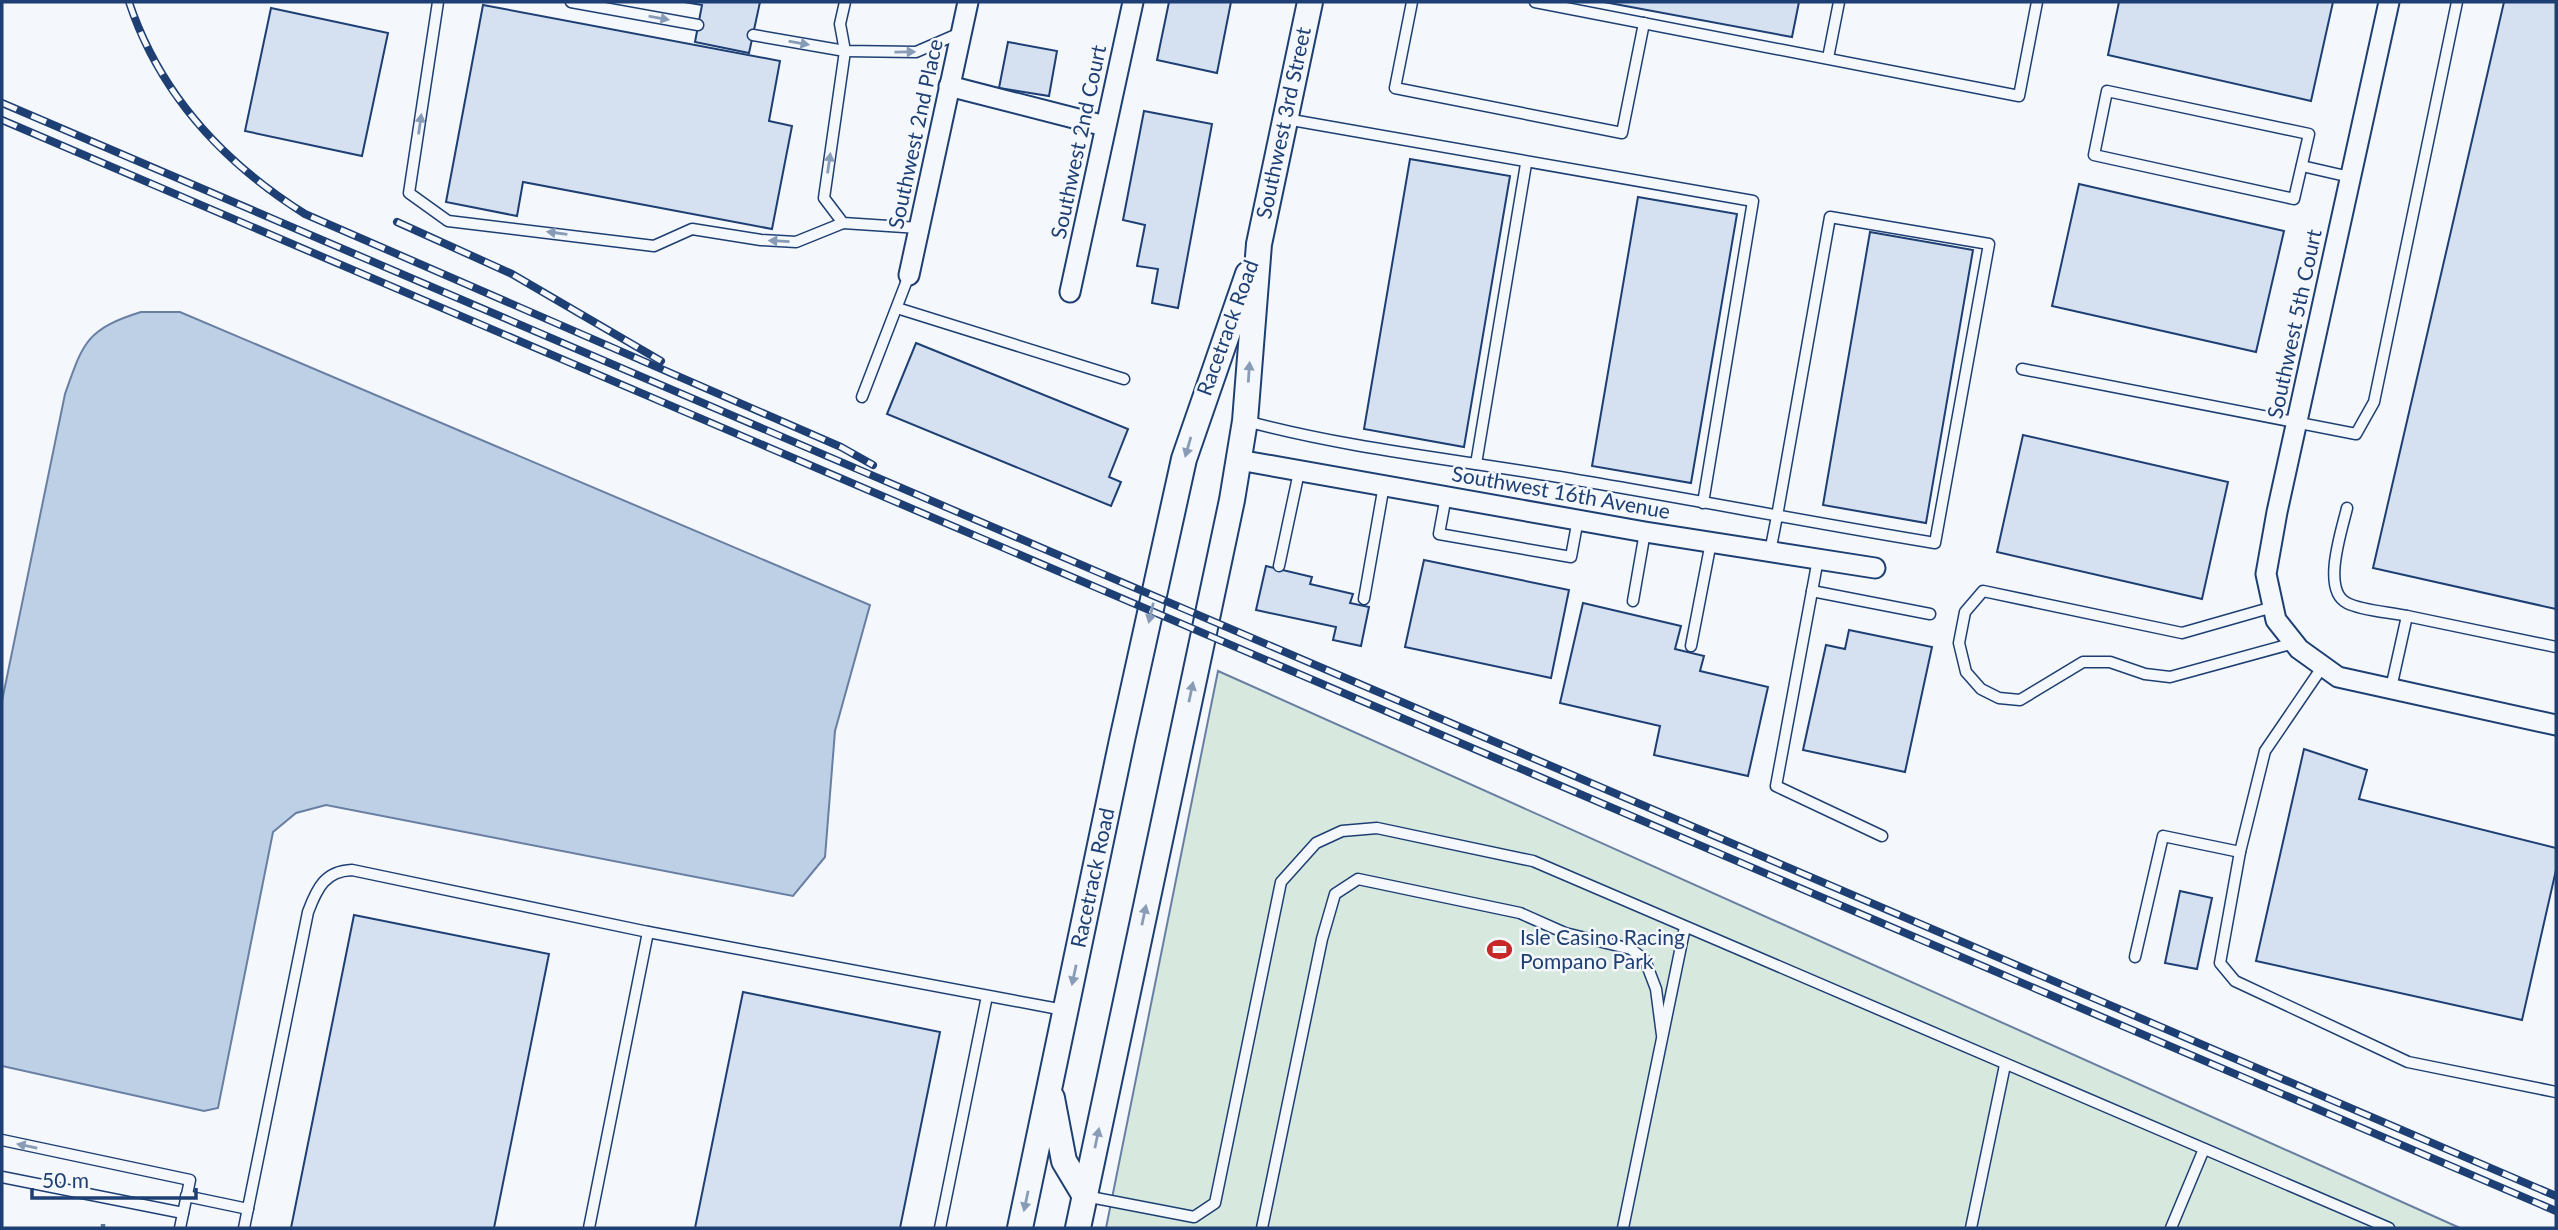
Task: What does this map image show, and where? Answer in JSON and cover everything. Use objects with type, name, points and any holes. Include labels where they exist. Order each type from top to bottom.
[{"type":"street","name":"Southwest 2nd Place","points":[[909,275],[968,2]]},
{"type":"street","name":"Southwest 2nd Court","points":[[1070,292],[1133,2]]},
{"type":"street","name":"Southwest 3rd Street","points":[[1259,244],[1310,2]]},
{"type":"street","name":"Southwest 5th Court","points":[[2297,646],[2276,620],[2266,574],[2389,2]]},
{"type":"street","points":[[949,86],[1105,126]]},
{"type":"street","name":"Racetrack Road","points":[[1078,1228],[1239,460],[1245,421],[1259,244]]},
{"type":"street","name":"Racetrack Road","points":[[1020,1228],[1184,459],[1259,244]]},
{"type":"street","name":"Southwest 16th Avenue","points":[[1239,460],[1645,532],[1875,568]]},
{"type":"street","points":[[2297,646],[2338,677],[2556,725]]},
{"type":"street","points":[[1050,1087],[1064,1161],[1085,1196]]},
{"type":"lane","points":[[438,2],[409,193],[448,221],[654,246],[692,229],[761,240],[796,242],[843,223],[919,229]]},
{"type":"lane","points":[[571,2],[698,25]]},
{"type":"lane","points":[[843,223],[824,198],[845,51],[840,24],[845,2]]},
{"type":"lane","points":[[1412,2],[1395,88],[1622,133],[1644,23]]},
{"type":"lane","points":[[1535,2],[2019,96],[2037,2]]},
{"type":"lane","points":[[1828,58],[1839,2]]},
{"type":"lane","points":[[2022,369],[2356,434],[2374,402],[2458,2]]},
{"type":"lane","points":[[753,35],[845,51],[916,52],[961,33]]},
{"type":"lane","points":[[2107,91],[2309,134],[2302,166],[2294,199],[2094,155],[2107,91]]},
{"type":"lane","points":[[1285,119],[1526,164],[1753,201],[1703,503]]},
{"type":"lane","points":[[1476,464],[1526,164]]},
{"type":"lane","points":[[2302,166],[2350,177]]},
{"type":"lane","points":[[1245,421],[1298,435],[1476,464],[1777,516],[1935,543],[1989,244],[1830,217],[1777,516],[1770,552]]},
{"type":"lane","points":[[862,397],[909,275]]},
{"type":"lane","points":[[897,308],[1124,379]]},
{"type":"lane","points":[[1279,566],[1299,471]]},
{"type":"lane","points":[[1364,599],[1384,484]]},
{"type":"lane","points":[[1446,496],[1439,534],[1558,555],[1571,557],[1578,519]]},
{"type":"lane","points":[[2347,508],[2333,568],[2337,592],[2346,603],[2556,647]]},
{"type":"lane","points":[[1633,601],[1645,532]]},
{"type":"lane","points":[[1691,646],[1711,542]]},
{"type":"lane","points":[[1818,559],[1776,786],[1882,836]]},
{"type":"lane","points":[[1812,591],[1930,614]]},
{"type":"lane","points":[[2273,607],[2182,633],[1983,591],[1965,612],[1959,643],[1966,672],[1981,689],[1999,698],[2020,700],[2083,663],[2110,662],[2144,674],[2170,677],[2297,646]]},
{"type":"lane","points":[[2391,688],[2407,616]]},
{"type":"lane","points":[[2323,666],[2265,751],[2240,852],[2220,963],[2235,981],[2408,1062],[2556,1092]]},
{"type":"lane","points":[[1085,1196],[1194,1217],[1215,1203],[1281,882],[1316,843],[1342,831],[1377,828],[1533,861],[2389,1228]]},
{"type":"lane","points":[[2135,957],[2163,836],[2240,852]]},
{"type":"lane","points":[[244,1228],[308,912],[315,893],[336,870],[352,870],[648,933],[1066,1011]]},
{"type":"lane","points":[[1262,1228],[1322,939],[1335,894],[1358,879],[1520,913],[1565,933],[1632,949],[1645,960],[1656,989],[1662,1035]]},
{"type":"lane","points":[[1623,1228],[1685,927]]},
{"type":"lane","points":[[589,1228],[648,933]]},
{"type":"lane","points":[[940,1228],[987,996]]},
{"type":"lane","points":[[1971,1228],[2006,1065]]},
{"type":"lane","points":[[2,1140],[190,1180],[180,1228]]},
{"type":"lane","points":[[2171,1228],[2204,1149]]},
{"type":"lane","points":[[2,1177],[183,1213]]},
{"type":"lane","points":[[186,1196],[248,1209]]},
{"type":"shaded area","name":"Isle Casino Racing Pompano Park","points":[[1218,671],[2460,1228],[1106,1228]]},
{"type":"water","points":[[141,312],[180,312],[870,605],[835,731],[825,857],[793,896],[326,805],[296,813],[273,832],[218,1108],[204,1111],[2,1066],[2,701],[65,394],[71,377],[89,340],[108,325]]},
{"type":"building","points":[[684,2],[760,2],[749,53],[695,42],[702,5]]},
{"type":"building","points":[[1169,2],[1231,2],[1217,73],[1157,60]]},
{"type":"building","points":[[1604,2],[1799,2],[1792,37]]},
{"type":"building","points":[[2119,2],[2333,2],[2311,101],[2108,55]]},
{"type":"building","points":[[2504,2],[2556,2],[2556,609],[2373,568]]},
{"type":"building","points":[[483,5],[780,61],[769,121],[792,126],[772,229],[523,182],[517,216],[446,202]]},
{"type":"building","points":[[271,8],[388,33],[362,156],[245,131]]},
{"type":"building","points":[[1008,42],[1057,51],[1049,96],[999,88]]},
{"type":"building","points":[[1144,111],[1212,124],[1178,308],[1152,303],[1158,269],[1137,266],[1145,225],[1123,220]]},
{"type":"building","points":[[1410,159],[1510,176],[1464,447],[1364,429]]},
{"type":"building","points":[[2079,184],[2284,231],[2256,352],[2052,306]]},
{"type":"building","points":[[1638,197],[1737,214],[1691,483],[1592,466]]},
{"type":"building","points":[[1870,232],[1973,250],[1926,523],[1823,505]]},
{"type":"building","points":[[916,343],[1128,429],[1109,477],[1121,482],[1111,506],[887,414]]},
{"type":"building","points":[[2023,435],[2228,482],[2202,599],[1997,552]]},
{"type":"building","points":[[1424,560],[1569,590],[1551,678],[1405,647]]},
{"type":"building","points":[[1266,566],[1312,577],[1310,584],[1353,594],[1350,603],[1369,607],[1361,646],[1333,640],[1336,627],[1256,610]]},
{"type":"building","points":[[1583,603],[1681,626],[1675,649],[1704,656],[1700,671],[1768,687],[1748,776],[1654,755],[1660,726],[1560,703]]},
{"type":"building","points":[[1849,630],[1932,647],[1905,772],[1803,750],[1826,645],[1845,649]]},
{"type":"building","points":[[2304,749],[2367,770],[2359,799],[2556,848],[2556,870],[2522,1020],[2256,961]]},
{"type":"building","points":[[2180,891],[2212,898],[2197,969],[2165,963]]},
{"type":"building","points":[[354,915],[549,954],[494,1228],[291,1228]]},
{"type":"building","points":[[743,992],[940,1032],[900,1228],[695,1228]]},
{"type":"railway","points":[[129,2],[158,67],[198,124],[248,172],[305,214],[841,447],[873,465]]},
{"type":"railway","points":[[2,103],[2556,1196]]},
{"type":"railway","points":[[2,120],[2556,1211]]},
{"type":"railway","points":[[397,222],[512,274],[661,361]]},
{"type":"place","name":"Isle Casino Racing Pompano Park","points":[[1500,950]]}]
